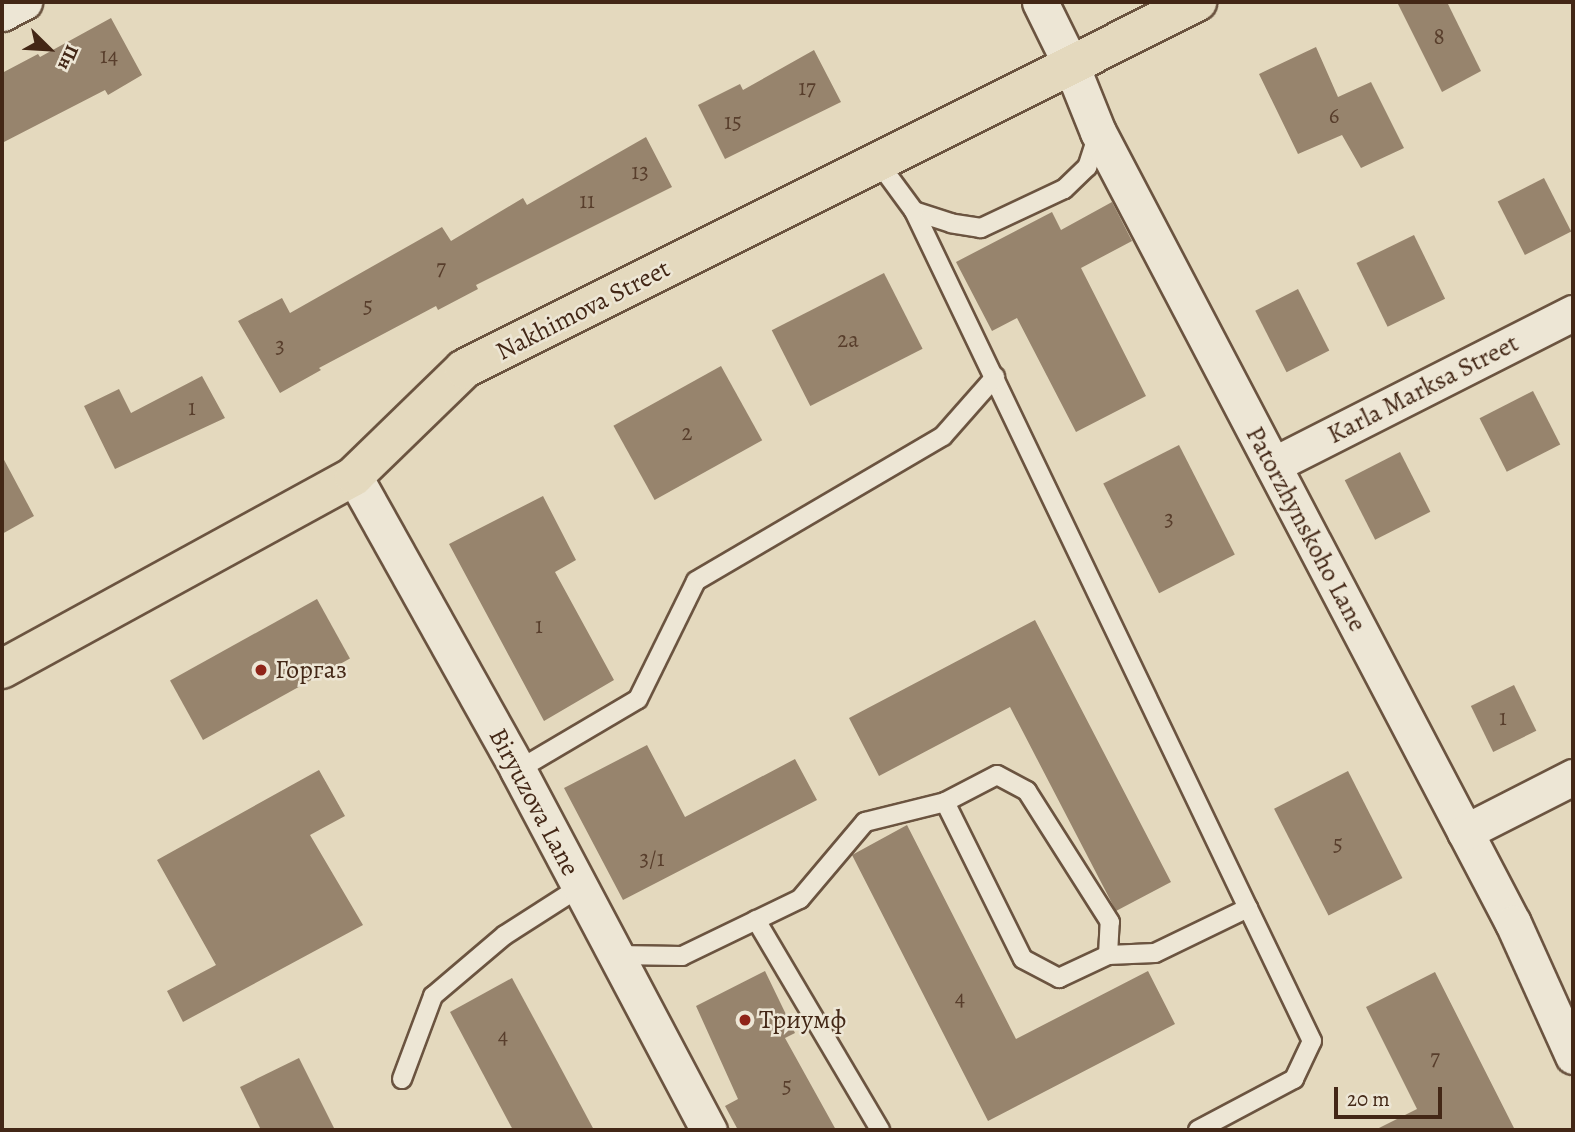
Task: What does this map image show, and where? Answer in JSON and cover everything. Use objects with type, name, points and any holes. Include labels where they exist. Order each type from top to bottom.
[{"type":"main road","name":"Nakhimova Street","points":[[2,669],[354,476],[464,369],[1197,2]]},
{"type":"street","points":[[2,13],[24,2]]},
{"type":"street","name":"Patorzhynskoho Lane","points":[[1040,2],[1071,65],[1098,132],[1513,923],[1573,1056]]},
{"type":"street","name":"Karla Marksa Street","points":[[1273,465],[1573,313]]},
{"type":"street","name":"Biryuzova Lane","points":[[354,476],[518,770],[709,1130]]},
{"type":"street","points":[[1465,832],[1573,777]]},
{"type":"lane","points":[[914,211],[951,223],[981,228],[1064,188],[1087,167],[1098,132]]},
{"type":"lane","points":[[878,162],[914,211],[1312,1041],[1294,1079],[1198,1130]]},
{"type":"lane","points":[[518,770],[638,699],[695,581],[943,436],[995,377]]},
{"type":"lane","points":[[616,955],[682,956],[800,899],[865,822],[945,802],[997,775],[1027,791],[1110,922],[1108,955]]},
{"type":"lane","points":[[945,802],[1023,960],[1059,978],[1108,955],[1155,953],[1248,908]]},
{"type":"lane","points":[[402,1079],[433,996],[505,935],[580,887]]},
{"type":"lane","points":[[756,920],[880,1130]]},
{"type":"building","points":[[1397,2],[1447,2],[1481,71],[1442,92]]},
{"type":"building","points":[[111,18],[142,75],[108,95],[105,90],[2,143],[2,73],[38,54],[40,57]]},
{"type":"building","points":[[1316,47],[1338,97],[1371,82],[1404,148],[1361,168],[1342,135],[1298,154],[1259,74]]},
{"type":"building","points":[[814,50],[841,102],[725,159],[698,105],[740,84],[743,90]]},
{"type":"building","points":[[646,137],[672,187],[476,285],[478,289],[438,310],[436,306],[319,368],[321,370],[280,393],[238,321],[282,298],[290,313],[442,227],[451,241],[523,198],[527,205]]},
{"type":"building","points":[[1544,178],[1571,231],[1525,255],[1498,202]]},
{"type":"building","points":[[1112,202],[1132,241],[1081,268],[1146,396],[1076,432],[1017,318],[992,331],[956,262],[1052,212],[1061,230]]},
{"type":"building","points":[[1414,235],[1445,299],[1388,327],[1356,263]]},
{"type":"building","points":[[884,273],[923,349],[810,406],[772,330]]},
{"type":"building","points":[[1298,289],[1329,350],[1287,372],[1255,311]]},
{"type":"building","points":[[721,366],[762,440],[655,500],[613,426]]},
{"type":"building","points":[[202,376],[225,418],[115,469],[84,406],[119,389],[131,413]]},
{"type":"building","points":[[1533,391],[1560,444],[1507,472],[1480,418]]},
{"type":"building","points":[[1179,445],[1235,555],[1159,593],[1103,484]]},
{"type":"building","points":[[1400,452],[1430,512],[1375,540],[1345,480]]},
{"type":"building","points":[[2,456],[34,516],[2,534]]},
{"type":"building","points":[[543,496],[576,560],[555,572],[614,680],[544,721],[449,544]]},
{"type":"building","name":"Горгаз","points":[[317,599],[350,658],[203,740],[170,680]]},
{"type":"building","points":[[1035,620],[1171,882],[1116,911],[1010,707],[879,776],[849,718]]},
{"type":"building","points":[[1514,685],[1536,731],[1493,752],[1471,706]]},
{"type":"building","points":[[647,745],[685,817],[795,759],[817,800],[623,900],[564,788]]},
{"type":"building","points":[[319,770],[345,816],[310,835],[363,925],[183,1022],[167,991],[216,965],[157,860]]},
{"type":"building","points":[[1348,771],[1402,878],[1329,916],[1274,809]]},
{"type":"building","points":[[907,825],[1016,1039],[1148,971],[1175,1024],[988,1121],[852,855]]},
{"type":"building","points":[[765,971],[795,1033],[785,1038],[836,1130],[738,1130],[725,1106],[738,1099],[696,1006]]},
{"type":"building","points":[[1435,972],[1515,1130],[1375,1130],[1417,1109],[1366,1007]]},
{"type":"building","points":[[512,978],[594,1130],[513,1130],[450,1012]]},
{"type":"building","points":[[299,1058],[335,1130],[261,1130],[240,1087]]},
{"type":"place","name":"Горгаз","points":[[261,670]]},
{"type":"place","name":"Триумф","points":[[745,1020]]}]
